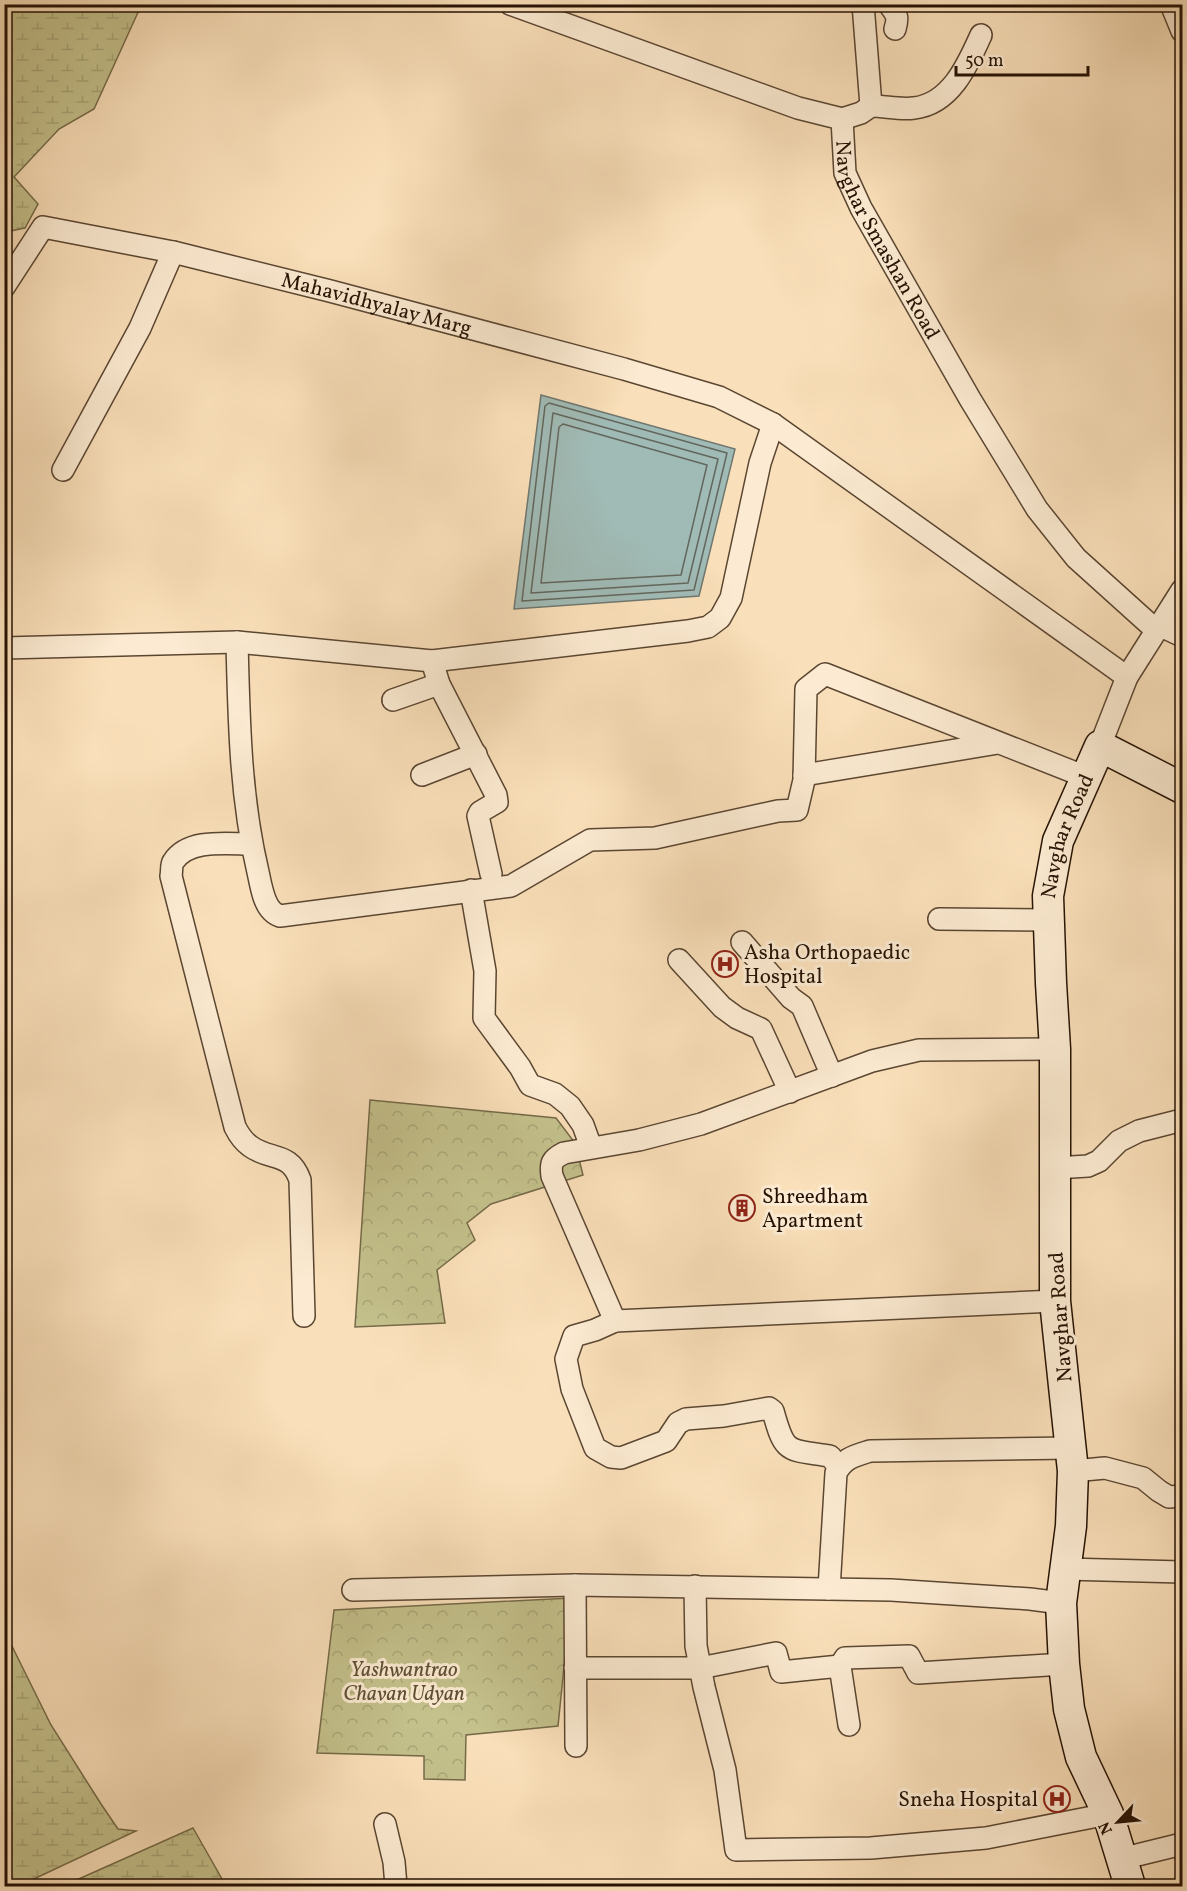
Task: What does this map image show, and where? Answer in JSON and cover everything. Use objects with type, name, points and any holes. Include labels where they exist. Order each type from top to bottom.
[{"type":"main road","name":"Navghar Road","points":[[1100,746],[1058,841],[1048,896],[1055,1049],[1055,1300],[1072,1460],[1071,1526],[1060,1603],[1069,1709],[1081,1757],[1108,1814],[1125,1873]]},
{"type":"main road","points":[[1100,746],[1182,788]]},
{"type":"street","name":"Navghar Smashan Road","points":[[510,4],[798,108],[842,119],[845,173],[861,208],[988,429],[1037,509],[1076,558],[1159,629],[1182,636]]},
{"type":"street","points":[[863,4],[871,106]]},
{"type":"street","points":[[889,4],[896,11],[895,29]]},
{"type":"street","points":[[1171,4],[1182,31]]},
{"type":"street","points":[[842,119],[861,113],[871,106],[914,108],[937,100],[964,73],[981,35]]},
{"type":"street","name":"Mahavidhyalay Marg","points":[[4,287],[43,227],[173,252],[330,291],[624,369],[719,398],[772,424],[1127,677]]},
{"type":"street","points":[[63,470],[140,328],[173,252]]},
{"type":"street","points":[[4,648],[237,642],[432,661],[688,632],[708,627],[720,618],[731,598],[760,463],[772,424]]},
{"type":"street","points":[[1100,746],[1127,677],[1182,590]]},
{"type":"street","points":[[237,642],[239,749],[251,844],[264,897],[271,910],[280,916],[511,886],[590,840],[655,838],[797,810],[804,776],[806,689],[825,674],[1086,777]]},
{"type":"street","points":[[432,661],[439,684],[494,787],[497,802],[480,812],[478,816],[491,874]]},
{"type":"street","points":[[393,700],[439,684]]},
{"type":"street","points":[[804,776],[999,742]]},
{"type":"street","points":[[422,775],[476,754]]},
{"type":"street","points":[[251,844],[196,846],[183,853],[173,863],[171,876],[235,1127],[242,1139],[252,1148],[290,1162],[297,1170],[300,1180],[304,1316]]},
{"type":"street","points":[[471,890],[485,971],[484,1018],[520,1067],[530,1085],[555,1094],[570,1107],[583,1125],[591,1147]]},
{"type":"street","points":[[939,919],[1049,920]]},
{"type":"street","points":[[742,942],[785,992],[802,1006],[832,1076]]},
{"type":"street","points":[[679,960],[722,1007],[737,1018],[761,1029],[790,1092]]},
{"type":"street","points":[[615,1321],[552,1176],[551,1164],[554,1158],[564,1153],[639,1140],[701,1125],[872,1061],[919,1050],[1055,1049]]},
{"type":"street","points":[[1055,1168],[1088,1166],[1099,1161],[1119,1141],[1139,1131],[1182,1120]]},
{"type":"street","points":[[839,1467],[830,1456],[785,1446],[773,1411],[769,1408],[724,1416],[686,1419],[678,1423],[666,1441],[621,1458],[602,1453],[595,1448],[572,1389],[566,1359],[574,1336],[615,1321],[1055,1300]]},
{"type":"street","points":[[829,1589],[836,1473],[842,1463],[855,1455],[870,1451],[1072,1460],[1143,1478],[1169,1497],[1182,1497]]},
{"type":"street","points":[[1065,1569],[1182,1572]]},
{"type":"street","points":[[353,1590],[575,1585],[695,1586],[891,1590],[1060,1603]]},
{"type":"street","points":[[575,1585],[576,1746]]},
{"type":"street","points":[[695,1586],[696,1646],[725,1770],[736,1850],[871,1848],[986,1838],[1108,1814]]},
{"type":"street","points":[[575,1668],[700,1668],[776,1653],[781,1672],[840,1666]]},
{"type":"street","points":[[849,1725],[840,1666],[845,1658],[909,1656],[918,1673],[1064,1664]]},
{"type":"street","points":[[385,1824],[394,1862],[396,1887]]},
{"type":"street","points":[[1125,1873],[1182,1844]]},
{"type":"green space","points":[[5,5],[133,5],[140,8],[94,109],[59,129],[14,177],[38,204],[25,228],[5,232]]},
{"type":"green space","points":[[370,1100],[556,1118],[575,1143],[583,1175],[491,1204],[467,1223],[475,1240],[437,1270],[445,1323],[355,1327]]},
{"type":"green space","name":"Yashwantrao Chavan Udyan","points":[[571,1598],[558,1726],[466,1735],[465,1780],[424,1779],[424,1756],[317,1753],[334,1610]]},
{"type":"green space","points":[[4,1630],[51,1725],[101,1804],[118,1829],[136,1831],[19,1886],[5,1886]]},
{"type":"green space","points":[[193,1828],[226,1886],[63,1886]]},
{"type":"water","points":[[541,395],[735,449],[699,596],[514,609]]},
{"type":"place","name":"Asha Orthopaedic Hospital","points":[[725,964]]},
{"type":"place","name":"Shreedham Apartment","points":[[742,1208]]},
{"type":"place","name":"Sneha Hospital","points":[[1057,1799]]}]
